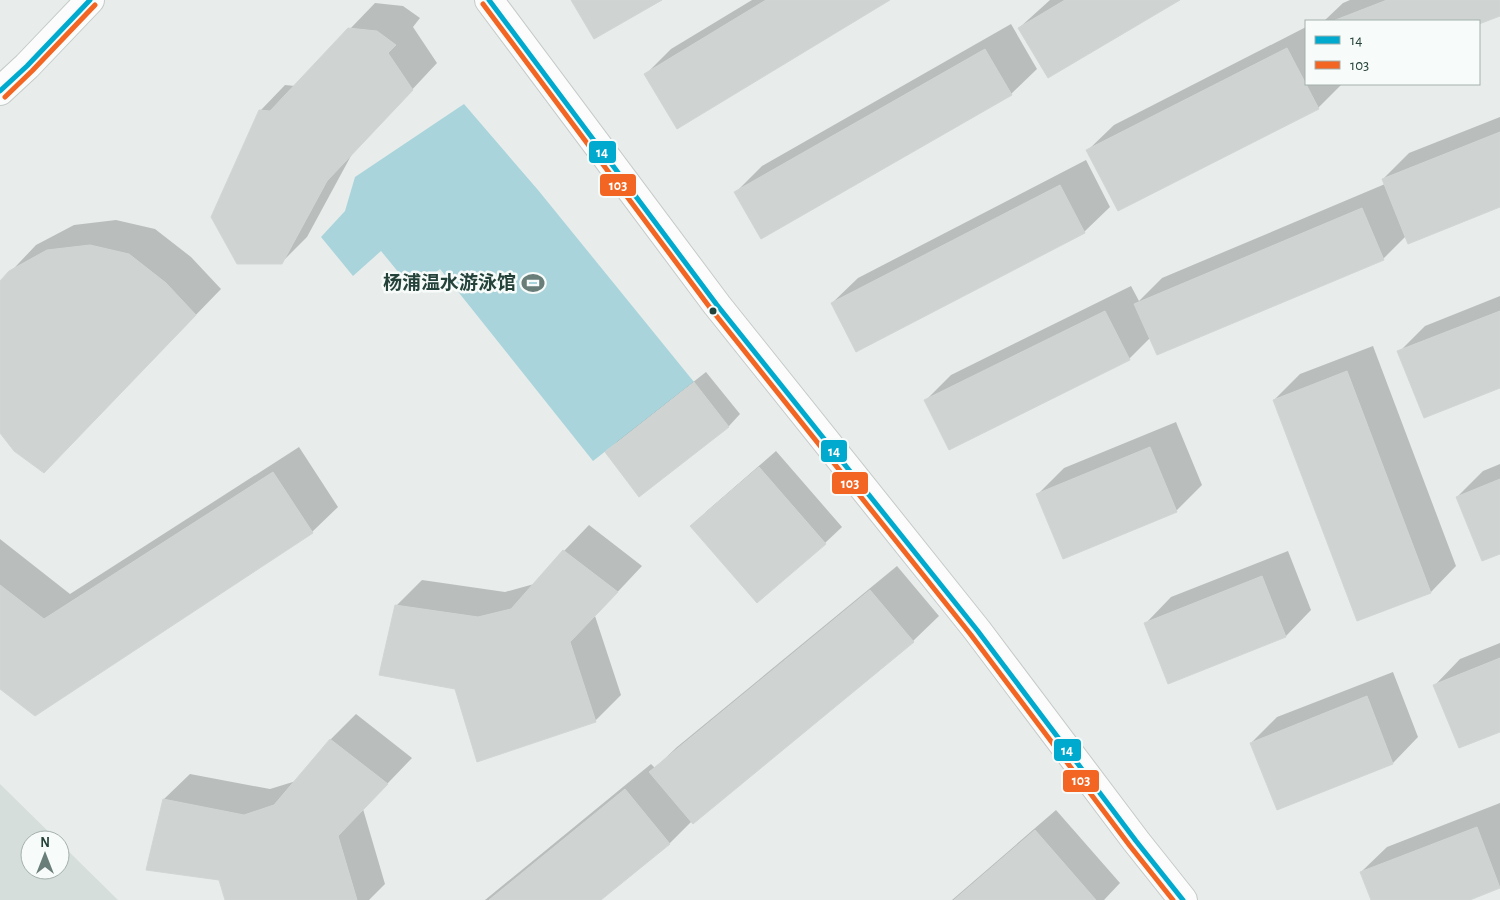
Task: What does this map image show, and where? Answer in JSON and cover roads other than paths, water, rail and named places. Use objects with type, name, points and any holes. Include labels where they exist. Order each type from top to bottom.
[{"type":"street","points":[[0,91],[27,66],[90,0]]},
{"type":"street","points":[[489,0],[717,305],[977,630],[1136,841],[1183,900]]},
{"type":"water","name":"杨浦温水游泳馆","points":[[464,104],[538,190],[694,382],[593,461],[440,269],[413,290],[381,251],[353,276],[321,237],[345,211],[355,177]]},
{"type":"place","name":"杨浦温水游泳馆","points":[[533,283]]}]
